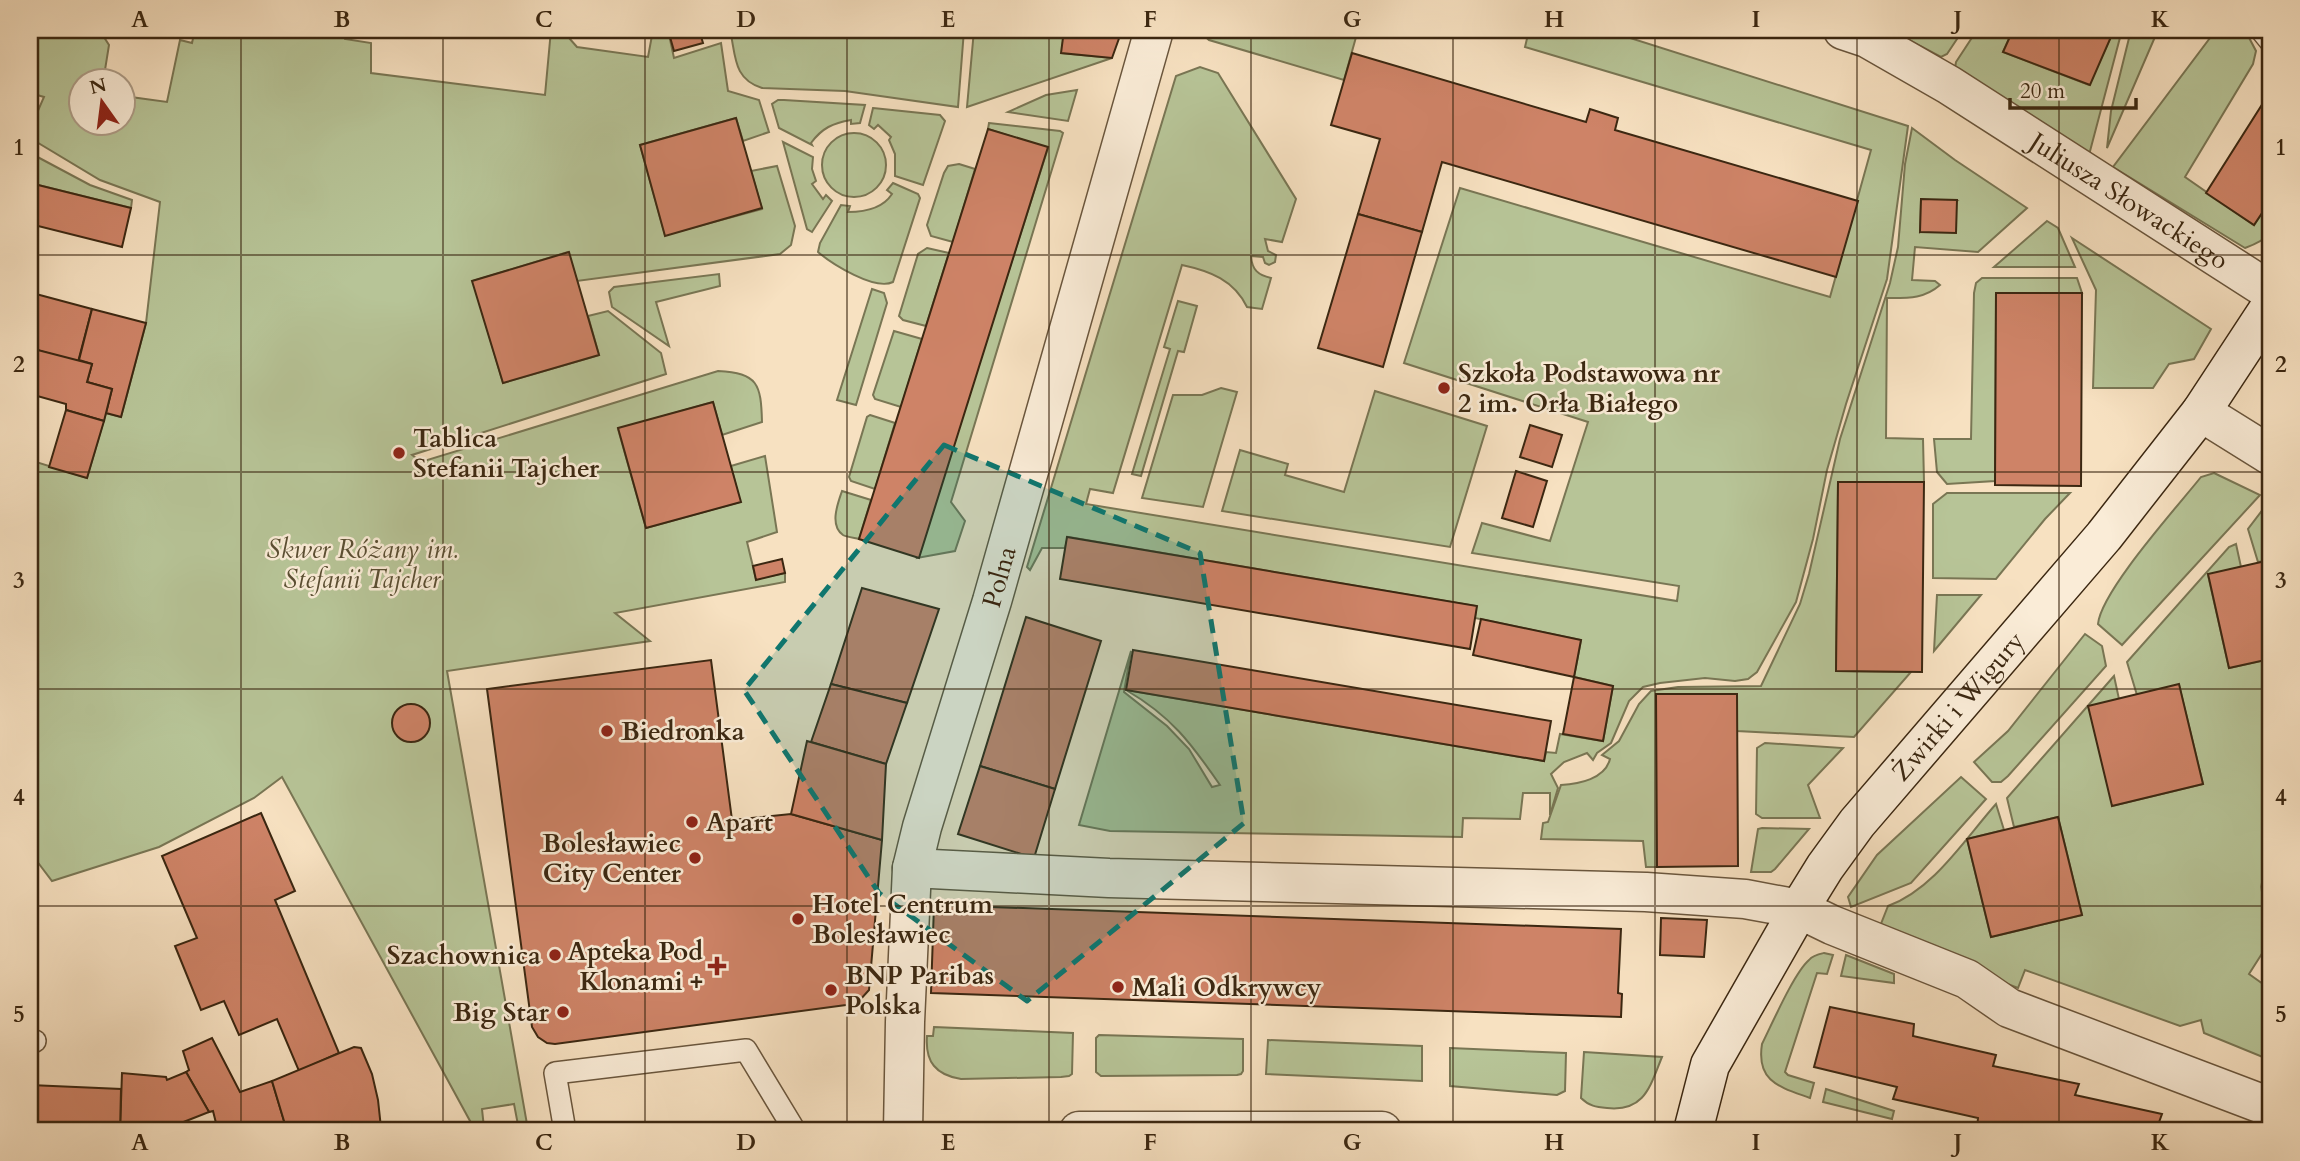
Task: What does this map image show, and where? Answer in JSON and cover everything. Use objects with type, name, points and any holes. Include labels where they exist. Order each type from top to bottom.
[{"type":"street","name":"Polna","points":[[903,1131],[912,868],[922,827],[997,583],[1154,30]]},
{"type":"street","name":"Juliusza Słowackiego","points":[[1843,30],[1867,38],[1949,85],[2270,291]]},
{"type":"street","name":"Żwirki i Wigury","points":[[1693,1131],[1710,1065],[1825,867],[1857,823],[2104,536],[2200,412],[2270,307]]},
{"type":"street","points":[[2200,412],[2270,455]]},
{"type":"street","points":[[912,868],[1109,878],[1706,894],[1759,900],[1799,909],[1967,979],[2010,1008],[2270,1107]]},
{"type":"street","points":[[1079,1131],[1382,1131]]},
{"type":"lane","points":[[2261,30],[2270,41]]},
{"type":"lane","points":[[565,1131],[555,1073],[747,1049],[795,1131]]},
{"type":"highlighted area","points":[[944,445],[1200,553],[1244,823],[1027,1001],[879,893],[744,690]]},
{"type":"green space","name":"Skwer Różany im. Stefanii Tajcher","points":[[30,30],[100,31],[109,45],[106,66],[66,66],[66,136],[136,136],[136,98],[167,102],[180,40],[192,43],[194,34],[179,30],[345,30],[345,39],[371,43],[371,73],[545,95],[551,30],[562,30],[577,47],[648,57],[653,30],[668,30],[674,58],[721,43],[728,91],[759,100],[769,132],[743,141],[736,118],[640,145],[665,235],[762,209],[751,171],[777,166],[795,226],[791,245],[780,254],[577,281],[568,252],[473,281],[503,383],[599,355],[588,316],[608,311],[661,353],[666,374],[412,455],[421,462],[718,371],[742,374],[749,378],[755,383],[760,398],[762,422],[722,435],[713,402],[618,429],[646,528],[740,502],[731,466],[765,456],[777,532],[747,542],[756,579],[785,573],[785,582],[615,613],[650,641],[447,671],[527,1124],[518,1125],[514,1104],[482,1109],[484,1128],[475,1130],[282,777],[254,798],[159,847],[52,881],[30,852],[30,460],[87,478],[106,413],[121,417],[146,323],[160,202],[100,180],[30,138],[30,129],[44,97],[30,93]]},
{"type":"green space","points":[[730,30],[964,30],[958,107],[845,91],[762,88],[741,73]]},
{"type":"green space","points":[[974,30],[1064,30],[1062,53],[1112,58],[967,107]]},
{"type":"green space","points":[[1198,30],[1358,30],[1344,80],[1209,40]]},
{"type":"green space","points":[[1529,30],[1605,30],[1908,126],[1887,279],[1827,470],[1813,539],[1796,602],[1757,672],[1748,679],[1735,681],[1705,678],[1643,687],[1629,701],[1611,743],[1597,753],[1593,760],[1587,753],[1564,762],[1551,774],[1558,788],[1550,815],[1550,793],[1523,793],[1520,819],[1463,818],[1462,837],[1110,831],[1079,825],[1131,651],[1124,692],[1167,726],[1189,749],[1212,787],[1220,785],[1179,732],[1156,710],[1126,690],[1544,761],[1546,752],[1556,753],[1560,734],[1603,741],[1613,686],[1574,677],[1581,640],[1475,618],[1476,606],[1068,537],[1065,548],[1042,548],[1030,570],[1027,567],[1176,76],[1200,67],[1218,73],[1296,199],[1282,242],[1265,239],[1268,251],[1276,255],[1275,262],[1269,265],[1263,257],[1251,256],[1256,271],[1271,278],[1262,309],[1247,307],[1235,290],[1220,278],[1182,265],[1113,493],[1090,489],[1086,504],[1677,601],[1679,586],[1472,553],[1482,523],[1550,541],[1588,422],[1404,363],[1460,188],[1830,297],[1871,150],[1525,47]]},
{"type":"green space","points":[[1890,30],[1963,30],[1947,54],[1941,57]]},
{"type":"green space","points":[[1977,30],[2013,30],[2003,52],[2089,85],[2114,30],[2122,30],[2089,155],[1955,68],[1956,62]]},
{"type":"green space","points":[[2131,30],[2158,30],[2107,148],[2111,111]]},
{"type":"green space","points":[[2216,30],[2245,30],[2256,51],[2253,64],[2185,177],[2254,225],[2270,201],[2270,232],[2262,240],[2245,248],[2113,167]]},
{"type":"green space","points":[[1077,90],[1068,121],[1008,112],[1046,95]]},
{"type":"green space","points":[[778,100],[865,105],[860,123],[851,124],[851,120],[833,125],[819,134],[812,145],[779,128],[772,104]]},
{"type":"green space","points":[[873,108],[940,115],[945,121],[923,185],[895,176],[895,154],[889,140],[891,137],[878,125],[874,129],[869,125]]},
{"type":"green space","points":[[989,123],[1063,133],[951,502],[965,521],[955,551],[917,558],[1048,148],[988,129]]},
{"type":"green space","points":[[1912,128],[2027,208],[1978,252],[1915,247],[1912,280],[1935,281],[1940,285],[1922,295],[1887,298],[1886,438],[1923,439],[1924,482],[1838,482],[1836,671],[1911,672],[1854,737],[1737,731],[1737,694],[1657,694],[1657,867],[1646,867],[1643,841],[1541,839],[1543,823],[1548,822],[1561,785],[1583,782],[1603,771],[1610,759],[1602,755],[1619,741],[1639,704],[1651,691],[1678,687],[1761,686],[1800,604],[1840,439],[1890,283],[1898,247],[1905,164]],"holes":[[[1921,200],[1957,201],[1920,232]]]},
{"type":"green space","points":[[854,133],[877,142],[886,165],[877,188],[854,197],[831,188],[822,165],[831,142]]},
{"type":"green space","points":[[783,142],[813,157],[812,169],[816,181],[812,184],[823,199],[826,195],[832,201],[812,232],[807,229]]},
{"type":"green space","points":[[30,153],[90,185],[132,200],[131,208],[30,183]]},
{"type":"green space","points":[[959,164],[975,169],[953,242],[931,236],[927,225],[944,173],[948,166]]},
{"type":"green space","points":[[893,183],[918,194],[920,198],[893,282],[885,284],[865,280],[818,252],[820,243],[841,205],[850,206],[848,212],[878,206],[892,194],[887,190]]},
{"type":"green space","points":[[2047,221],[2058,228],[2075,267],[1994,267]]},
{"type":"green space","points":[[2072,238],[2211,329],[2194,359],[2169,364],[2153,388],[2093,388],[2096,290]]},
{"type":"green space","points":[[927,248],[949,253],[926,326],[903,320],[899,316],[918,254]]},
{"type":"green space","points":[[719,274],[720,286],[656,302],[669,346],[612,307],[609,292],[614,287]]},
{"type":"green space","points":[[1982,278],[2077,278],[2082,293],[1996,293],[1995,481],[1947,484],[1937,472],[1934,439],[1971,439],[1974,293],[1976,283]]},
{"type":"green space","points":[[872,289],[884,293],[887,303],[856,405],[837,400]]},
{"type":"green space","points":[[1178,301],[1197,306],[1184,352],[1178,351],[1141,476],[1132,474],[1170,349],[1164,347]]},
{"type":"green space","points":[[894,331],[922,339],[901,407],[875,399],[873,395]]},
{"type":"green space","points":[[1221,388],[1237,392],[1203,507],[1142,498],[1173,395],[1202,395]]},
{"type":"green space","points":[[1375,391],[1487,426],[1450,547],[1222,511],[1240,450],[1288,464],[1285,475],[1344,492]]},
{"type":"green space","points":[[870,415],[895,423],[875,489],[851,481],[849,477],[867,417]]},
{"type":"green space","points":[[2214,473],[2260,495],[2122,645],[2098,624],[2102,609],[2126,571],[2201,477]]},
{"type":"green space","points":[[842,491],[871,500],[859,539],[843,535],[836,526]]},
{"type":"green space","points":[[1947,493],[2070,493],[1996,579],[1933,578],[1933,504]]},
{"type":"green space","points":[[2270,500],[2270,560],[2258,562],[2248,529]]},
{"type":"green space","points":[[2236,544],[2241,567],[2208,575],[2229,668],[2270,659],[2270,871],[2261,887],[2263,895],[2270,903],[2270,941],[2249,974],[2270,989],[2270,1060],[2204,1033],[2201,1020],[2180,1026],[2025,970],[2018,988],[1877,934],[1888,906],[1920,888],[1967,839],[1991,937],[2082,915],[2058,817],[2014,827],[2007,798],[2114,676],[2119,699],[2112,806],[2203,784],[2179,685],[2137,695],[2127,662],[2229,547]]},
{"type":"green space","points":[[1937,595],[1981,595],[1934,651]]},
{"type":"green space","points":[[2085,634],[2102,646],[2106,666],[2008,776],[2001,782],[1992,782],[1974,762],[2008,731]]},
{"type":"green space","points":[[1765,743],[1843,748],[1808,785],[1820,818],[1762,818],[1756,814],[1757,748]]},
{"type":"green space","points":[[1961,777],[1986,799],[1911,883],[1851,907],[1848,897],[1877,855]]},
{"type":"green space","points":[[1996,804],[2004,830],[1967,839]]},
{"type":"green space","points":[[1758,829],[1809,829],[1771,872],[1751,872]]},
{"type":"green space","points":[[1824,953],[1833,955],[1827,974],[1817,973],[1785,1072],[1814,1083],[1810,1098],[1772,1081],[1763,1067],[1762,1044],[1803,967],[1811,958]]},
{"type":"green space","points":[[1846,955],[1894,974],[1894,983],[1841,976]]},
{"type":"green space","points":[[934,1027],[1073,1033],[1072,1074],[1061,1077],[952,1077],[939,1070],[930,1060],[927,1036],[933,1036]]},
{"type":"green space","points":[[1099,1035],[1243,1039],[1243,1071],[1237,1075],[1101,1076],[1096,1072],[1096,1038]]},
{"type":"green space","points":[[1268,1040],[1422,1046],[1422,1081],[1266,1074]]},
{"type":"green space","points":[[1450,1048],[1566,1053],[1565,1091],[1557,1095],[1450,1086]]},
{"type":"green space","points":[[1584,1052],[1662,1057],[1649,1087],[1638,1101],[1630,1106],[1607,1108],[1593,1106],[1581,1098]]},
{"type":"green space","points":[[1826,1089],[1894,1111],[1892,1119],[1823,1102]]},
{"type":"building","points":[[668,30],[699,30],[703,43],[674,51]]},
{"type":"building","points":[[1064,30],[1122,30],[1112,58],[1061,53]]},
{"type":"building","points":[[2013,30],[2114,30],[2090,85],[2003,52]]},
{"type":"building","points":[[1352,53],[1586,122],[1590,109],[1618,118],[1615,130],[1858,201],[1836,277],[1442,162],[1422,232],[1358,214],[1380,139],[1331,125]]},
{"type":"building","points":[[2270,92],[2270,201],[2254,225],[2206,193]]},
{"type":"building","points":[[736,118],[762,208],[665,236],[640,145]]},
{"type":"building","points":[[988,129],[1048,147],[919,558],[859,539]]},
{"type":"building","points":[[30,183],[131,208],[122,247],[30,224]]},
{"type":"building","points":[[1921,199],[1957,200],[1956,233],[1920,232]]},
{"type":"building","points":[[1358,214],[1422,232],[1383,367],[1318,348]]},
{"type":"building","points":[[569,252],[599,355],[503,383],[472,281]]},
{"type":"building","points":[[1996,293],[2082,293],[2081,486],[1995,485]]},
{"type":"building","points":[[36,294],[92,309],[78,362],[30,348],[30,318]]},
{"type":"building","points":[[92,309],[146,323],[121,417],[106,413],[112,389],[87,382],[92,364],[79,360]]},
{"type":"building","points":[[30,348],[92,364],[87,382],[112,389],[104,421],[66,410],[66,404],[30,394]]},
{"type":"building","points":[[713,402],[741,502],[646,528],[618,428]]},
{"type":"building","points":[[66,410],[104,421],[87,478],[49,467]]},
{"type":"building","points":[[1530,425],[1562,435],[1552,467],[1520,457]]},
{"type":"building","points":[[1516,471],[1547,481],[1533,527],[1502,518]]},
{"type":"building","points":[[1838,482],[1924,482],[1922,672],[1836,671]]},
{"type":"building","points":[[1067,537],[1477,606],[1470,649],[1060,579]]},
{"type":"building","points":[[782,559],[785,573],[756,580],[753,566]]},
{"type":"building","points":[[2270,560],[2270,659],[2229,668],[2208,574]]},
{"type":"building","points":[[862,588],[939,609],[907,703],[831,684]]},
{"type":"building","points":[[1026,617],[1101,641],[1055,789],[980,766]]},
{"type":"building","points":[[1481,619],[1581,640],[1574,677],[1473,655]]},
{"type":"building","points":[[1133,650],[1551,721],[1544,761],[1126,690]]},
{"type":"building","name":"Bolesławiec City Center","points":[[711,660],[732,820],[791,814],[882,840],[869,990],[860,1000],[846,1005],[547,1043],[538,1037],[532,1027],[487,689]]},
{"type":"building","points":[[1574,677],[1613,686],[1603,741],[1563,734]]},
{"type":"building","points":[[831,684],[907,703],[886,764],[811,742]]},
{"type":"building","points":[[2179,684],[2203,784],[2112,806],[2088,706]]},
{"type":"building","points":[[1656,694],[1737,694],[1738,866],[1657,867]]},
{"type":"building","points":[[411,704],[425,709],[430,723],[425,737],[411,742],[397,737],[392,723],[397,709]]},
{"type":"building","points":[[807,741],[886,764],[882,840],[791,814]]},
{"type":"building","points":[[980,766],[1055,789],[1034,858],[958,834]]},
{"type":"building","points":[[261,813],[295,891],[275,900],[339,1053],[299,1071],[277,1019],[239,1035],[224,1001],[201,1010],[175,946],[197,938],[162,856]]},
{"type":"building","points":[[2058,817],[2082,915],[1991,937],[1967,839]]},
{"type":"building","points":[[934,905],[1621,929],[1618,993],[1622,994],[1621,1017],[931,993]]},
{"type":"building","points":[[1661,918],[1707,920],[1704,957],[1660,955]]},
{"type":"building","points":[[1830,1007],[1914,1024],[1913,1036],[1996,1055],[1993,1066],[2079,1084],[2075,1095],[2162,1114],[2158,1125],[2189,1131],[1977,1129],[1978,1118],[1893,1099],[1897,1087],[1814,1067]]},
{"type":"building","points":[[212,1038],[240,1092],[272,1081],[287,1131],[218,1131],[213,1111],[209,1112],[186,1072],[189,1070],[183,1051]]},
{"type":"building","points":[[354,1047],[361,1048],[372,1074],[378,1100],[380,1131],[287,1131],[272,1081]]},
{"type":"building","points":[[186,1072],[209,1112],[181,1123],[182,1131],[120,1131],[122,1073],[166,1077],[167,1080]]},
{"type":"building","points":[[30,1085],[121,1089],[120,1131],[30,1131]]},
{"type":"place","name":"Szkoła Podstawowa nr 2 im. Orła Białego","points":[[1444,388]]},
{"type":"place","name":"Tablica Stefanii Tajcher","points":[[399,453]]},
{"type":"place","name":"Biedronka","points":[[607,731]]},
{"type":"place","name":"Apart","points":[[692,822]]},
{"type":"place","name":"Bolesławiec City Center","points":[[695,858]]},
{"type":"place","name":"Hotel Centrum Bolesławiec","points":[[798,919]]},
{"type":"place","name":"Szachownica","points":[[555,955]]},
{"type":"place","name":"Apteka Pod Klonami +","points":[[717,966]]},
{"type":"place","name":"Mali Odkrywcy","points":[[1118,987]]},
{"type":"place","name":"BNP Paribas Polska","points":[[831,990]]},
{"type":"place","name":"Big Star","points":[[563,1012]]}]
